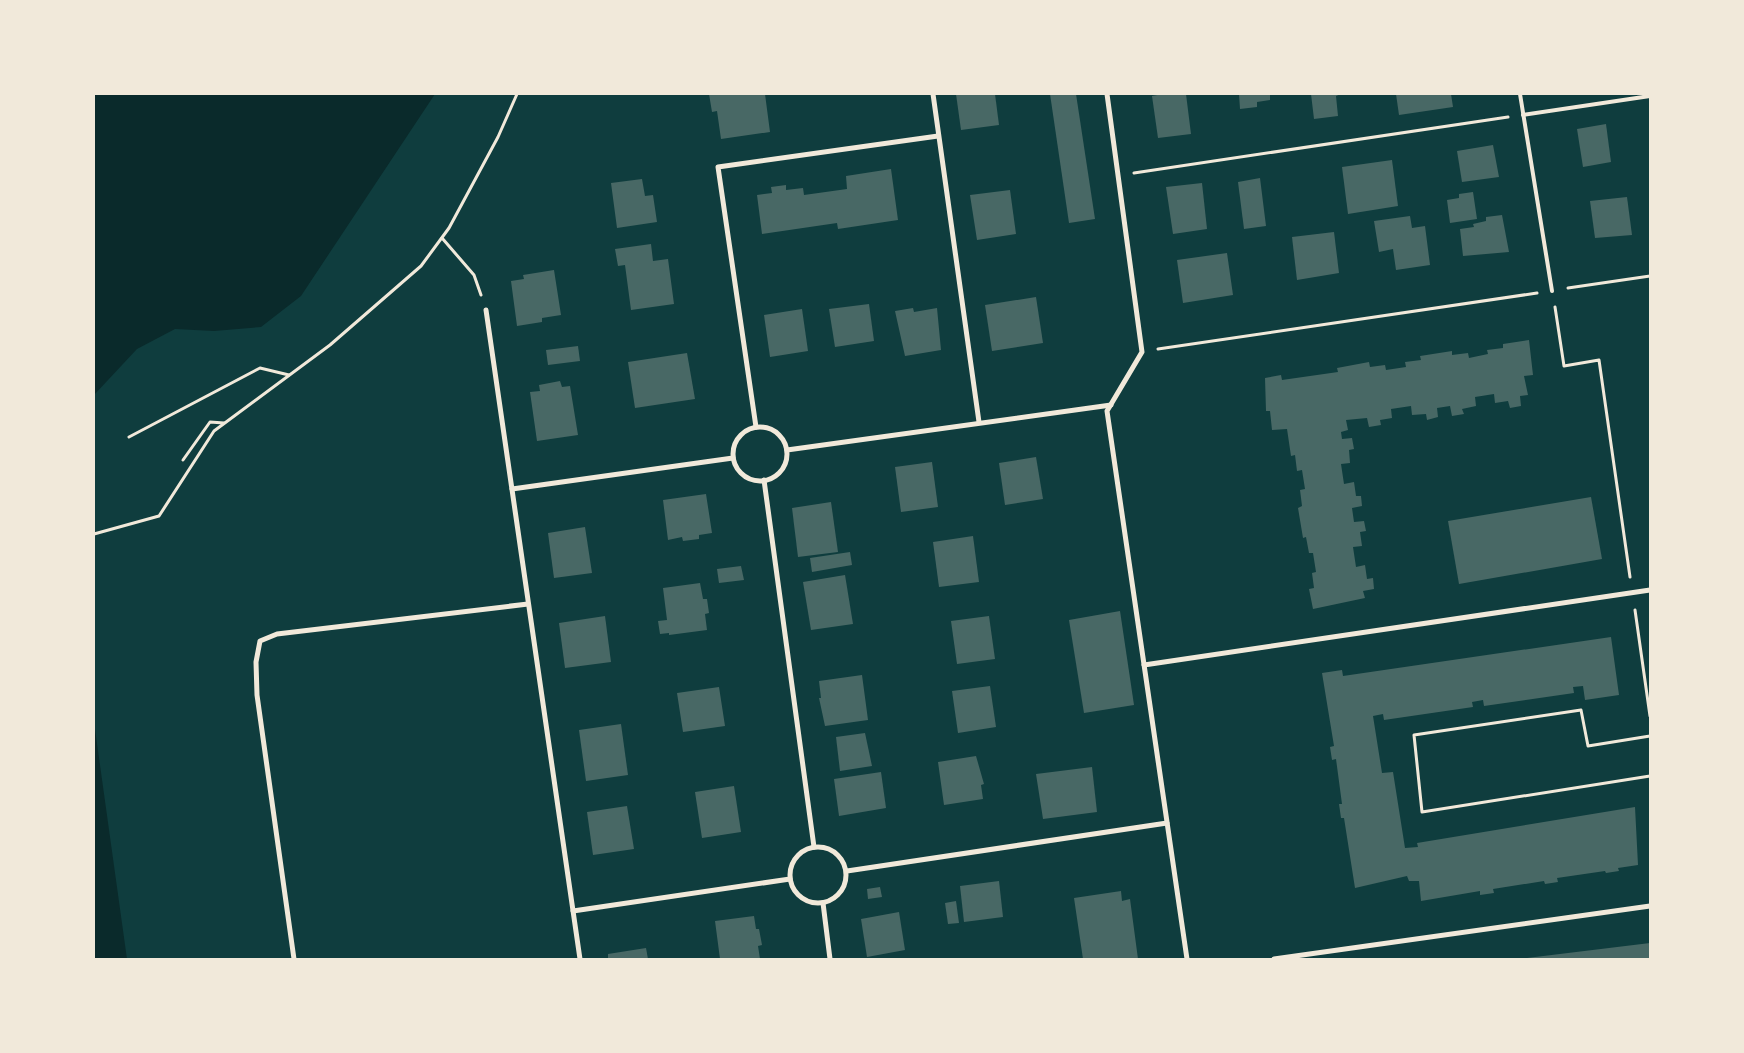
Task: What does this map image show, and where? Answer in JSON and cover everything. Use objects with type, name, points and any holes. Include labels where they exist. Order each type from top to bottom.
[{"type":"street","points":[[932,94],[980,422]]},
{"type":"street","points":[[1107,94],[1142,352],[1107,411],[1187,959]]},
{"type":"street","points":[[756,427],[718,167],[938,136]]},
{"type":"street","points":[[486,310],[580,959]]},
{"type":"street","points":[[787,450],[1111,405]]},
{"type":"street","points":[[756,427],[767,428],[776,432],[783,440],[787,450],[782,470],[774,477],[764,480],[753,480],[744,475],[737,468],[734,458],[734,447],[739,437],[747,430],[756,427]]},
{"type":"street","points":[[512,489],[734,458]]},
{"type":"street","points":[[764,480],[814,847]]},
{"type":"street","points":[[1144,665],[1650,590]]},
{"type":"street","points":[[294,959],[257,695],[256,662],[260,641],[276,634],[528,604]]},
{"type":"street","points":[[847,871],[1167,823]]},
{"type":"street","points":[[814,847],[825,847],[835,852],[843,860],[847,871],[846,882],[841,892],[833,900],[822,904],[812,903],[802,898],[794,890],[790,879],[791,868],[795,858],[804,851],[814,847]]},
{"type":"street","points":[[573,911],[790,879]]},
{"type":"street","points":[[822,904],[830,959]]},
{"type":"street","points":[[1274,959],[1650,906]]},
{"type":"lane","points":[[1520,94],[1552,291]]},
{"type":"lane","points":[[1523,115],[1650,96]]},
{"type":"path","points":[[94,534],[159,516],[214,431],[330,345],[421,266],[442,238],[498,137],[517,94]]},
{"type":"path","points":[[1118,176],[1523,115]]},
{"type":"path","points":[[442,238],[474,275],[486,310]]},
{"type":"path","points":[[1142,352],[1650,276]]},
{"type":"path","points":[[1552,291],[1564,366],[1600,360],[1650,716]]},
{"type":"path","points":[[130,437],[260,368],[289,375]]},
{"type":"path","points":[[183,460],[210,422],[225,423]]},
{"type":"path","points":[[1650,736],[1588,746],[1582,710],[1414,735],[1422,812],[1650,776]]},
{"type":"water","points":[[94,94],[435,94],[301,296],[261,327],[214,331],[175,329],[137,349],[94,395]]},
{"type":"water","points":[[94,722],[127,959],[94,959]]},
{"type":"building","points":[[709,94],[765,94],[770,132],[721,139],[717,111],[712,112]]},
{"type":"building","points":[[956,94],[995,94],[999,125],[961,130]]},
{"type":"building","points":[[1050,94],[1076,94],[1095,219],[1069,223]]},
{"type":"building","points":[[1186,94],[1191,134],[1158,138],[1152,96]]},
{"type":"building","points":[[1239,94],[1270,94],[1270,100],[1257,102],[1257,107],[1240,109]]},
{"type":"building","points":[[1311,94],[1341,94],[1336,96],[1338,116],[1314,119]]},
{"type":"building","points":[[1396,94],[1451,94],[1453,107],[1399,115]]},
{"type":"building","points":[[1606,124],[1611,162],[1583,167],[1577,129]]},
{"type":"building","points":[[1493,145],[1499,177],[1462,182],[1457,151]]},
{"type":"building","points":[[1392,160],[1398,206],[1348,214],[1342,167]]},
{"type":"building","points":[[891,169],[898,220],[838,229],[837,223],[762,234],[757,195],[772,193],[771,187],[786,185],[786,190],[803,188],[804,195],[847,189],[846,176]]},
{"type":"building","points":[[1260,178],[1266,226],[1244,229],[1238,182]]},
{"type":"building","points":[[642,179],[645,196],[653,195],[657,222],[617,228],[611,183]]},
{"type":"building","points":[[1202,183],[1207,229],[1173,234],[1166,187]]},
{"type":"building","points":[[1010,190],[1016,234],[977,240],[970,195]]},
{"type":"building","points":[[1473,192],[1477,219],[1450,223],[1447,200],[1459,198],[1459,194]]},
{"type":"building","points":[[1627,197],[1632,235],[1595,238],[1590,201]]},
{"type":"building","points":[[1502,215],[1509,252],[1463,256],[1460,229],[1474,227],[1473,224],[1486,221],[1486,217]]},
{"type":"building","points":[[1410,216],[1412,228],[1425,226],[1430,265],[1396,270],[1393,249],[1379,252],[1374,221]]},
{"type":"building","points":[[1334,232],[1339,273],[1297,280],[1292,237]]},
{"type":"building","points":[[651,244],[653,261],[668,259],[674,304],[631,310],[625,265],[618,266],[615,249]]},
{"type":"building","points":[[1227,253],[1233,295],[1183,303],[1177,260]]},
{"type":"building","points":[[554,270],[561,315],[542,318],[542,322],[517,326],[511,281],[524,279],[523,275]]},
{"type":"building","points":[[1036,297],[1043,343],[992,351],[985,305]]},
{"type":"building","points":[[869,304],[874,341],[835,347],[829,309]]},
{"type":"building","points":[[913,308],[914,312],[937,308],[941,350],[905,356],[895,311]]},
{"type":"building","points":[[802,309],[808,351],[770,357],[764,315]]},
{"type":"building","points":[[1529,340],[1533,375],[1524,376],[1528,395],[1520,396],[1521,406],[1510,408],[1508,401],[1495,403],[1494,394],[1475,397],[1476,406],[1462,409],[1464,414],[1452,416],[1450,406],[1437,408],[1438,417],[1427,420],[1426,414],[1412,415],[1411,406],[1391,409],[1392,418],[1380,420],[1381,425],[1369,427],[1367,418],[1346,420],[1348,430],[1341,432],[1342,439],[1352,438],[1354,449],[1349,450],[1350,463],[1341,464],[1344,484],[1354,482],[1356,496],[1361,496],[1362,506],[1352,508],[1354,522],[1364,521],[1366,531],[1360,532],[1362,546],[1353,547],[1356,567],[1365,565],[1367,579],[1373,578],[1374,589],[1363,591],[1365,598],[1313,609],[1309,589],[1314,588],[1312,573],[1316,572],[1313,553],[1309,553],[1306,537],[1303,538],[1298,508],[1302,506],[1300,490],[1305,489],[1302,470],[1297,471],[1295,455],[1291,456],[1287,429],[1272,430],[1270,411],[1266,411],[1265,378],[1281,375],[1282,380],[1338,372],[1337,368],[1369,362],[1370,367],[1385,365],[1386,370],[1406,367],[1405,362],[1421,360],[1420,356],[1452,351],[1452,355],[1468,353],[1469,358],[1488,354],[1487,350],[1503,348],[1503,344]]},
{"type":"building","points":[[578,346],[580,361],[548,365],[546,350]]},
{"type":"building","points":[[687,353],[695,399],[635,408],[628,362]]},
{"type":"building","points":[[560,381],[562,387],[570,386],[578,435],[537,441],[530,392],[540,391],[539,385]]},
{"type":"building","points":[[1036,457],[1043,499],[1005,505],[999,463]]},
{"type":"building","points":[[932,462],[938,507],[901,512],[895,467]]},
{"type":"building","points":[[706,494],[712,533],[699,535],[699,539],[683,541],[682,537],[668,540],[663,500]]},
{"type":"building","points":[[1591,497],[1602,559],[1459,584],[1448,521]]},
{"type":"building","points":[[831,502],[838,552],[798,557],[792,508]]},
{"type":"building","points":[[585,527],[592,573],[554,578],[548,533]]},
{"type":"building","points":[[973,536],[979,582],[939,587],[933,542]]},
{"type":"building","points":[[850,552],[852,565],[812,572],[810,558]]},
{"type":"building","points":[[741,566],[744,580],[719,583],[717,569]]},
{"type":"building","points":[[845,575],[853,624],[811,630],[803,582]]},
{"type":"building","points":[[700,583],[703,599],[707,599],[709,613],[705,614],[707,630],[669,635],[669,633],[660,634],[658,621],[667,620],[663,588]]},
{"type":"building","points":[[1120,611],[1134,705],[1084,713],[1069,620]]},
{"type":"building","points":[[605,616],[611,662],[565,668],[559,623]]},
{"type":"building","points":[[989,616],[995,659],[957,664],[951,621]]},
{"type":"building","points":[[1611,637],[1619,695],[1585,700],[1583,686],[1573,687],[1574,693],[1484,706],[1483,700],[1472,702],[1473,707],[1384,720],[1383,714],[1373,716],[1382,773],[1393,772],[1405,848],[1418,847],[1417,843],[1635,807],[1638,865],[1618,868],[1619,871],[1606,873],[1605,871],[1557,878],[1558,882],[1545,884],[1544,881],[1493,889],[1494,893],[1480,895],[1480,891],[1421,901],[1419,881],[1409,881],[1407,876],[1355,888],[1344,818],[1341,818],[1339,804],[1342,804],[1336,759],[1332,760],[1330,747],[1334,746],[1322,673],[1342,670],[1343,676]]},
{"type":"building","points":[[862,675],[868,720],[825,726],[819,698],[821,698],[819,681]]},
{"type":"building","points":[[990,686],[996,727],[958,733],[952,691]]},
{"type":"building","points":[[719,687],[725,726],[683,732],[677,693]]},
{"type":"building","points":[[621,724],[628,775],[586,781],[579,730]]},
{"type":"building","points":[[865,733],[872,766],[840,771],[836,737]]},
{"type":"building","points":[[976,756],[984,784],[981,785],[983,799],[944,805],[938,762]]},
{"type":"building","points":[[1092,767],[1097,812],[1043,819],[1036,774]]},
{"type":"building","points":[[881,772],[886,808],[839,816],[834,779]]},
{"type":"building","points":[[734,786],[741,832],[702,838],[695,792]]},
{"type":"building","points":[[627,806],[634,849],[593,855],[587,812]]},
{"type":"building","points":[[999,881],[1003,917],[964,922],[960,886]]},
{"type":"building","points":[[880,887],[882,897],[868,899],[867,889]]},
{"type":"building","points":[[1121,891],[1122,901],[1130,899],[1138,959],[1083,959],[1074,898]]},
{"type":"building","points":[[956,901],[959,923],[948,924],[945,903]]},
{"type":"building","points":[[899,912],[905,950],[867,957],[861,919]]},
{"type":"building","points":[[754,916],[756,929],[759,929],[762,945],[758,946],[760,959],[720,959],[715,921]]},
{"type":"building","points":[[1650,943],[1650,959],[1527,959],[1527,958]]},
{"type":"building","points":[[646,948],[648,959],[608,959],[608,954]]}]
